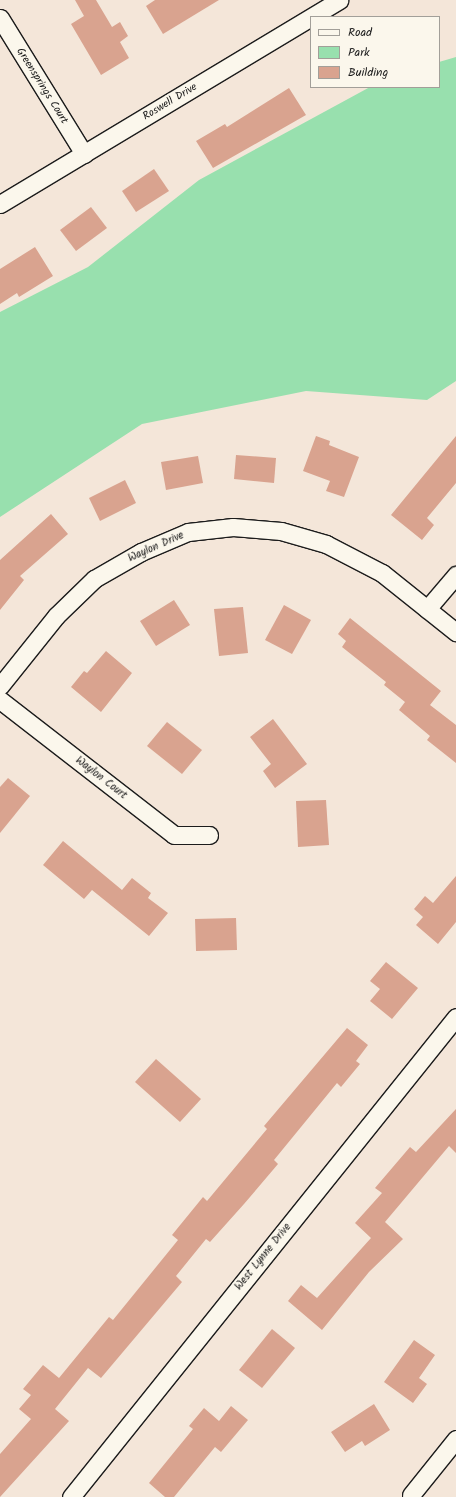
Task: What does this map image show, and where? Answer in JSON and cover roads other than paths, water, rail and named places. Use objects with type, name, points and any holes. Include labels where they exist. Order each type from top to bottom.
[{"type":"street","name":"Roswell Drive","points":[[313,16],[339,0]]},
{"type":"street","name":"Greensprings Court","points":[[0,18],[84,154]]},
{"type":"street","name":"Roswell Drive","points":[[0,204],[310,18]]},
{"type":"street","name":"Waylon Drive","points":[[0,686],[56,616],[94,579],[141,552],[188,532],[233,527],[280,531],[326,544],[382,573],[456,632]]},
{"type":"street","points":[[427,608],[456,575]]},
{"type":"street","name":"Waylon Court","points":[[0,700],[174,835],[209,835]]},
{"type":"street","name":"West Lynne Drive","points":[[71,1497],[456,1017]]},
{"type":"street","points":[[412,1495],[456,1439]]}]
